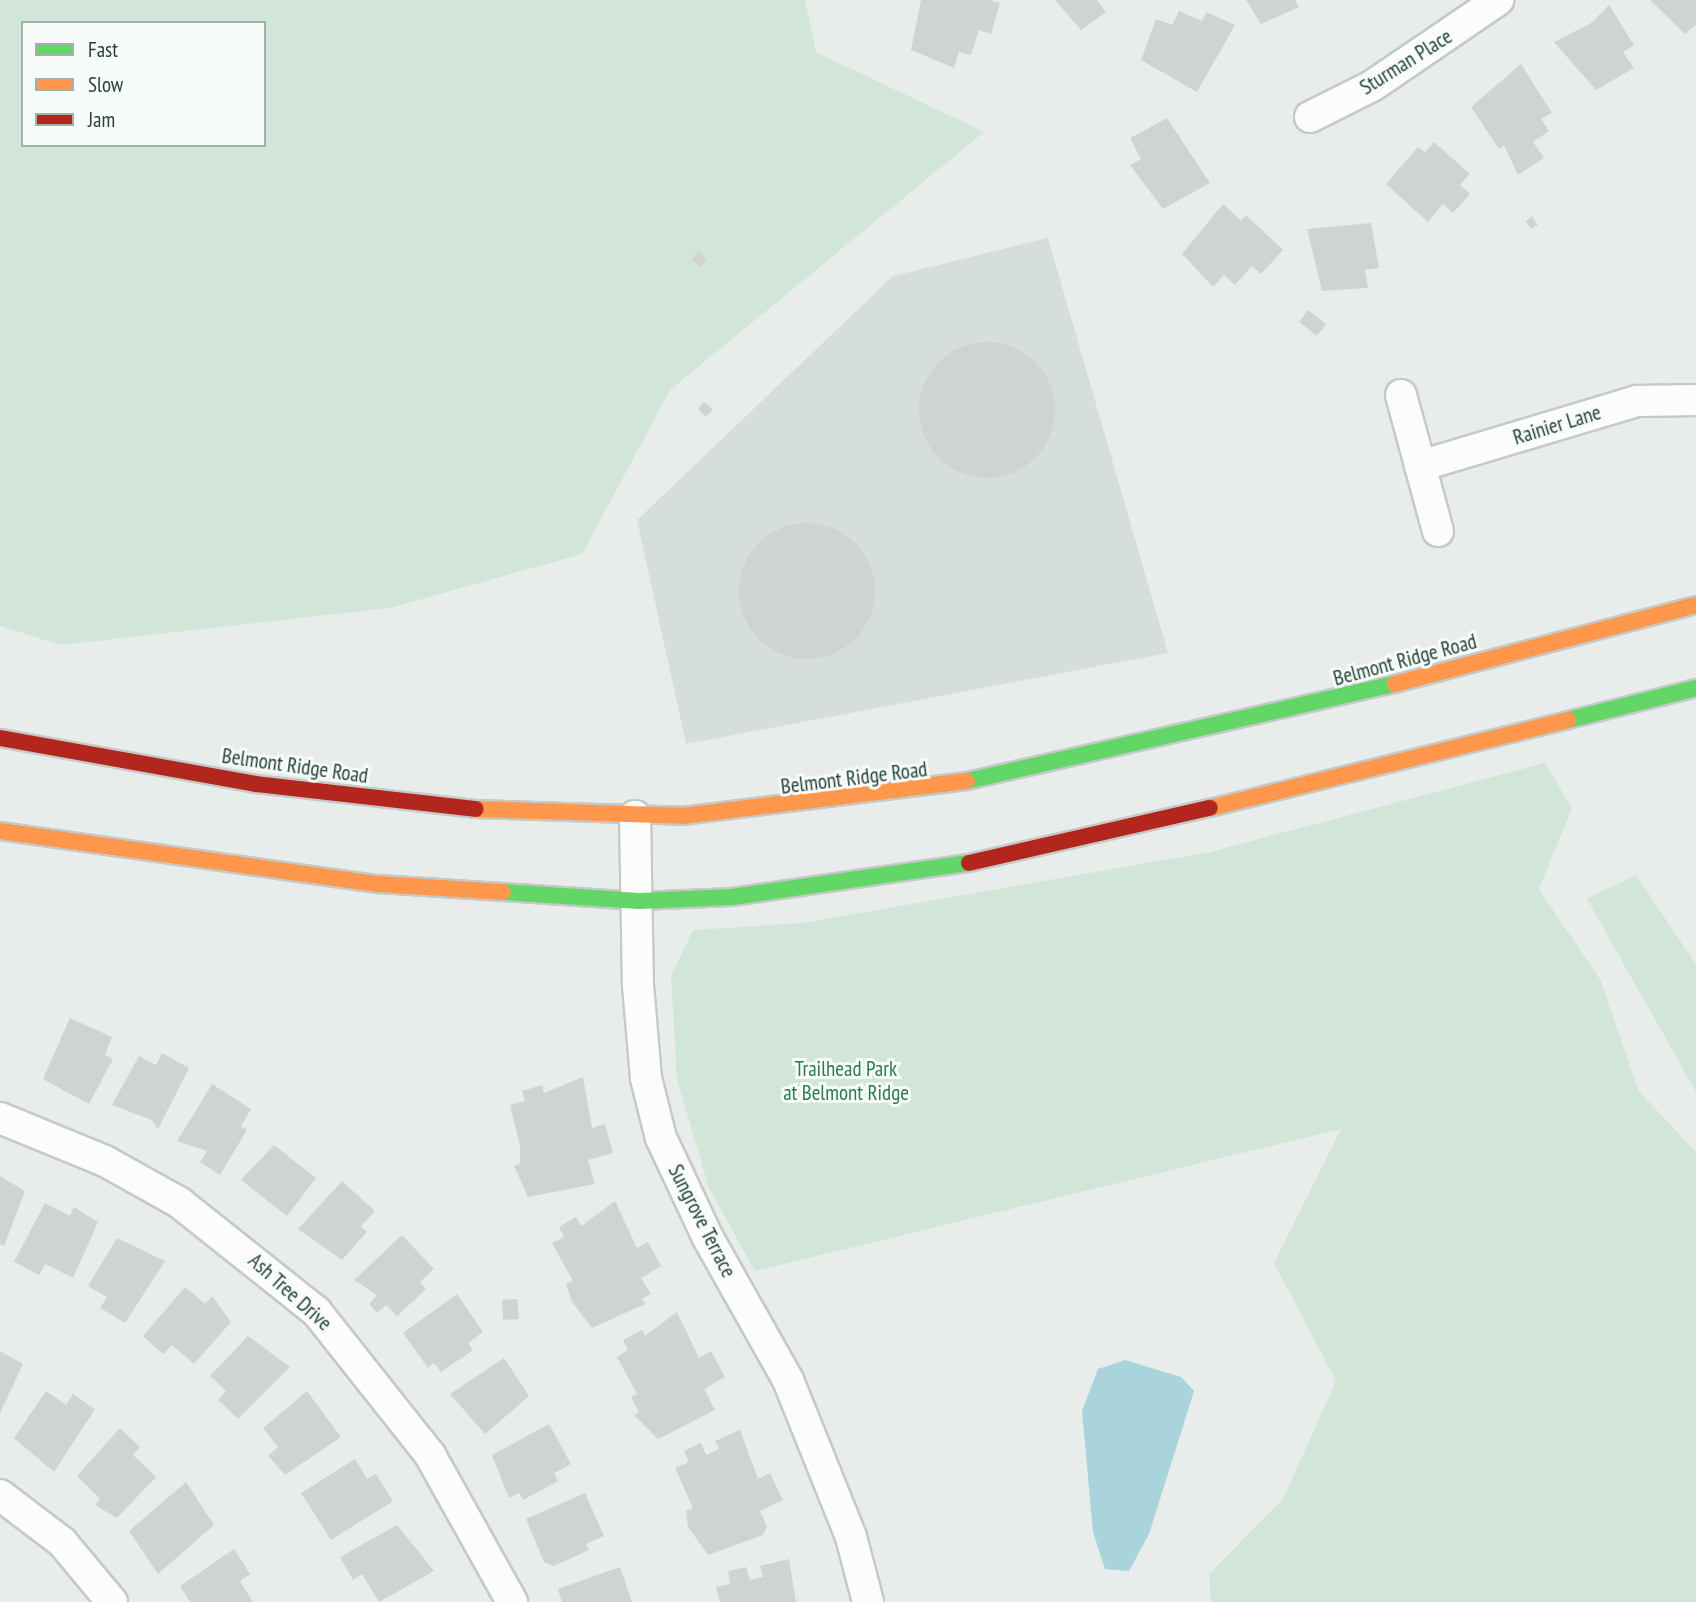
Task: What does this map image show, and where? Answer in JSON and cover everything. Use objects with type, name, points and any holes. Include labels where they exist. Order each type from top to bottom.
[{"type":"main road","name":"Belmont Ridge Road","points":[[0,738],[256,784],[432,806],[635,816],[814,805],[1000,778],[1342,698],[1696,605]]},
{"type":"main road","points":[[0,831],[379,884],[639,901],[877,881],[1014,857],[1696,688]]},
{"type":"street","name":"Sturman Place","points":[[1310,117],[1372,86],[1498,0]]},
{"type":"street","points":[[1401,395],[1438,531]]},
{"type":"street","name":"Rainier Lane","points":[[1420,466],[1637,401],[1696,400]]},
{"type":"street","name":"Sungrove Terrace","points":[[635,816],[643,1044],[661,1138],[708,1238],[788,1380],[850,1537],[868,1602]]},
{"type":"street","name":"Ash Tree Drive","points":[[0,1118],[105,1161],[180,1203],[316,1311],[430,1455],[512,1602]]},
{"type":"street","points":[[0,1495],[62,1542],[112,1602]]},
{"type":"shaded area","points":[[1048,238],[1168,653],[686,744],[637,520],[893,276]]},
{"type":"green space","points":[[0,0],[805,0],[816,52],[984,132],[670,390],[582,554],[390,608],[61,645],[0,626]]},
{"type":"green space","name":"Trailhead Park at Belmont Ridge","points":[[1545,763],[1572,808],[1539,889],[1601,981],[1638,1090],[1696,1152],[1696,1602],[1211,1602],[1209,1574],[1283,1499],[1336,1381],[1274,1263],[1341,1129],[755,1271],[709,1188],[677,1080],[671,976],[693,930],[802,923],[1210,852]]},
{"type":"green space","points":[[1636,875],[1696,964],[1696,1092],[1587,899]]},
{"type":"water","points":[[1125,1360],[1181,1377],[1194,1391],[1149,1534],[1129,1571],[1105,1569],[1093,1532],[1082,1411],[1098,1369]]},
{"type":"building","points":[[921,0],[989,0],[1000,3],[991,34],[979,30],[971,55],[959,52],[954,68],[911,50]]},
{"type":"building","points":[[1055,0],[1097,0],[1106,12],[1081,30]]},
{"type":"building","points":[[1246,0],[1295,0],[1299,7],[1261,24]]},
{"type":"building","points":[[1650,0],[1696,0],[1696,25],[1685,34]]},
{"type":"building","points":[[1609,5],[1634,45],[1623,52],[1634,68],[1596,90],[1554,42],[1591,23]]},
{"type":"building","points":[[1179,11],[1202,21],[1206,12],[1235,25],[1197,92],[1141,60],[1156,19],[1172,25]]},
{"type":"building","points":[[1521,64],[1552,113],[1541,119],[1549,131],[1533,142],[1544,158],[1518,175],[1504,145],[1499,149],[1471,107]]},
{"type":"building","points":[[1167,118],[1210,183],[1163,209],[1130,165],[1141,159],[1130,138]]},
{"type":"building","points":[[1434,142],[1470,174],[1460,185],[1470,194],[1453,213],[1443,204],[1428,222],[1386,184],[1418,147],[1425,152]]},
{"type":"building","points":[[1223,204],[1241,221],[1246,215],[1283,250],[1261,274],[1252,266],[1235,285],[1224,275],[1213,287],[1182,254]]},
{"type":"building","points":[[1532,216],[1538,225],[1531,229],[1526,221]]},
{"type":"building","points":[[1371,223],[1379,268],[1365,270],[1368,288],[1322,291],[1307,229]]},
{"type":"building","points":[[699,251],[707,259],[699,267],[692,259]]},
{"type":"building","points":[[1308,310],[1326,324],[1317,336],[1299,322]]},
{"type":"building","points":[[987,342],[1013,347],[1035,362],[1050,384],[1055,410],[1050,436],[1035,458],[1013,473],[987,478],[961,473],[939,458],[924,436],[919,410],[924,384],[939,362],[961,347]]},
{"type":"building","points":[[704,402],[713,409],[706,417],[698,409]]},
{"type":"building","points":[[807,523],[833,528],[855,543],[870,565],[875,591],[870,617],[855,639],[833,654],[807,659],[781,654],[759,639],[744,617],[739,591],[744,565],[759,543],[781,528]]},
{"type":"building","points":[[70,1018],[112,1037],[105,1055],[113,1059],[89,1104],[43,1079]]},
{"type":"building","points":[[162,1053],[189,1068],[158,1129],[152,1120],[112,1105],[139,1056],[156,1065]]},
{"type":"building","points":[[583,1077],[592,1128],[605,1124],[613,1153],[588,1160],[595,1184],[528,1197],[514,1166],[520,1164],[520,1146],[510,1105],[525,1101],[522,1091],[542,1085],[544,1093]]},
{"type":"building","points":[[212,1084],[251,1109],[241,1126],[247,1130],[220,1175],[200,1162],[207,1151],[177,1141]]},
{"type":"building","points":[[274,1145],[316,1178],[287,1216],[241,1180]]},
{"type":"building","points":[[0,1176],[25,1191],[4,1246],[0,1244]]},
{"type":"building","points":[[342,1181],[375,1211],[361,1226],[367,1232],[342,1260],[298,1229]]},
{"type":"building","points":[[615,1201],[637,1248],[648,1242],[661,1266],[641,1278],[651,1294],[642,1299],[645,1304],[592,1328],[572,1302],[566,1284],[573,1281],[552,1243],[564,1237],[559,1227],[576,1217],[581,1226]]},
{"type":"building","points":[[45,1203],[70,1216],[74,1207],[98,1222],[73,1278],[45,1264],[39,1275],[14,1262]]},
{"type":"building","points":[[402,1235],[434,1269],[420,1282],[426,1289],[397,1316],[386,1305],[377,1313],[369,1304],[377,1295],[354,1280]]},
{"type":"building","points":[[117,1238],[165,1261],[125,1323],[100,1308],[107,1297],[88,1286]]},
{"type":"building","points":[[185,1287],[205,1304],[212,1296],[231,1322],[194,1364],[172,1345],[163,1354],[143,1336]]},
{"type":"building","points":[[457,1294],[483,1332],[468,1343],[473,1350],[441,1372],[434,1363],[428,1368],[403,1333]]},
{"type":"building","points":[[517,1299],[519,1319],[503,1320],[502,1300]]},
{"type":"building","points":[[677,1312],[699,1358],[711,1351],[725,1377],[704,1389],[715,1410],[658,1439],[634,1415],[639,1412],[631,1397],[637,1394],[617,1357],[628,1350],[623,1340],[642,1330],[645,1336]]},
{"type":"building","points":[[248,1336],[290,1367],[238,1419],[218,1400],[226,1391],[210,1376]]},
{"type":"building","points":[[0,1351],[23,1364],[0,1413]]},
{"type":"building","points":[[504,1358],[529,1396],[485,1434],[450,1394]]},
{"type":"building","points":[[46,1391],[66,1405],[73,1394],[95,1409],[54,1472],[14,1438]]},
{"type":"building","points":[[307,1391],[341,1437],[285,1475],[268,1456],[278,1447],[263,1428]]},
{"type":"building","points":[[549,1424],[571,1464],[554,1473],[558,1481],[523,1500],[519,1493],[509,1498],[492,1455]]},
{"type":"building","points":[[120,1428],[140,1447],[133,1455],[156,1477],[117,1518],[95,1505],[100,1499],[77,1476]]},
{"type":"building","points":[[740,1430],[758,1479],[770,1473],[783,1500],[760,1511],[767,1527],[763,1535],[708,1555],[688,1527],[686,1511],[693,1508],[675,1468],[689,1462],[684,1451],[701,1443],[706,1455],[719,1449],[715,1441]]},
{"type":"building","points":[[355,1459],[367,1479],[376,1474],[393,1501],[331,1540],[301,1493]]},
{"type":"building","points":[[186,1482],[214,1525],[158,1574],[129,1531]]},
{"type":"building","points":[[585,1493],[604,1536],[586,1544],[589,1550],[554,1566],[544,1562],[526,1519]]},
{"type":"building","points":[[397,1525],[434,1571],[379,1602],[362,1574],[353,1580],[340,1557]]},
{"type":"building","points":[[234,1549],[250,1574],[240,1581],[253,1602],[190,1602],[180,1586]]},
{"type":"building","points":[[789,1559],[796,1602],[720,1602],[716,1587],[730,1584],[728,1571],[746,1567],[750,1580],[763,1577],[760,1566]]},
{"type":"building","points":[[620,1567],[632,1602],[562,1602],[558,1589]]},
{"type":"traffic: fast","points":[[967,781],[1395,684]]},
{"type":"traffic: fast","points":[[1568,720],[1696,688]]},
{"type":"traffic: fast","points":[[503,892],[639,901],[732,897],[969,863]]},
{"type":"traffic: slow","points":[[1395,684],[1696,605]]},
{"type":"traffic: slow","points":[[1210,808],[1568,720]]},
{"type":"traffic: slow","points":[[476,809],[682,816],[967,781]]},
{"type":"traffic: slow","points":[[0,831],[379,884],[503,892]]},
{"type":"traffic: jam","points":[[0,738],[256,784],[476,809]]},
{"type":"traffic: jam","points":[[969,863],[1210,808]]}]
